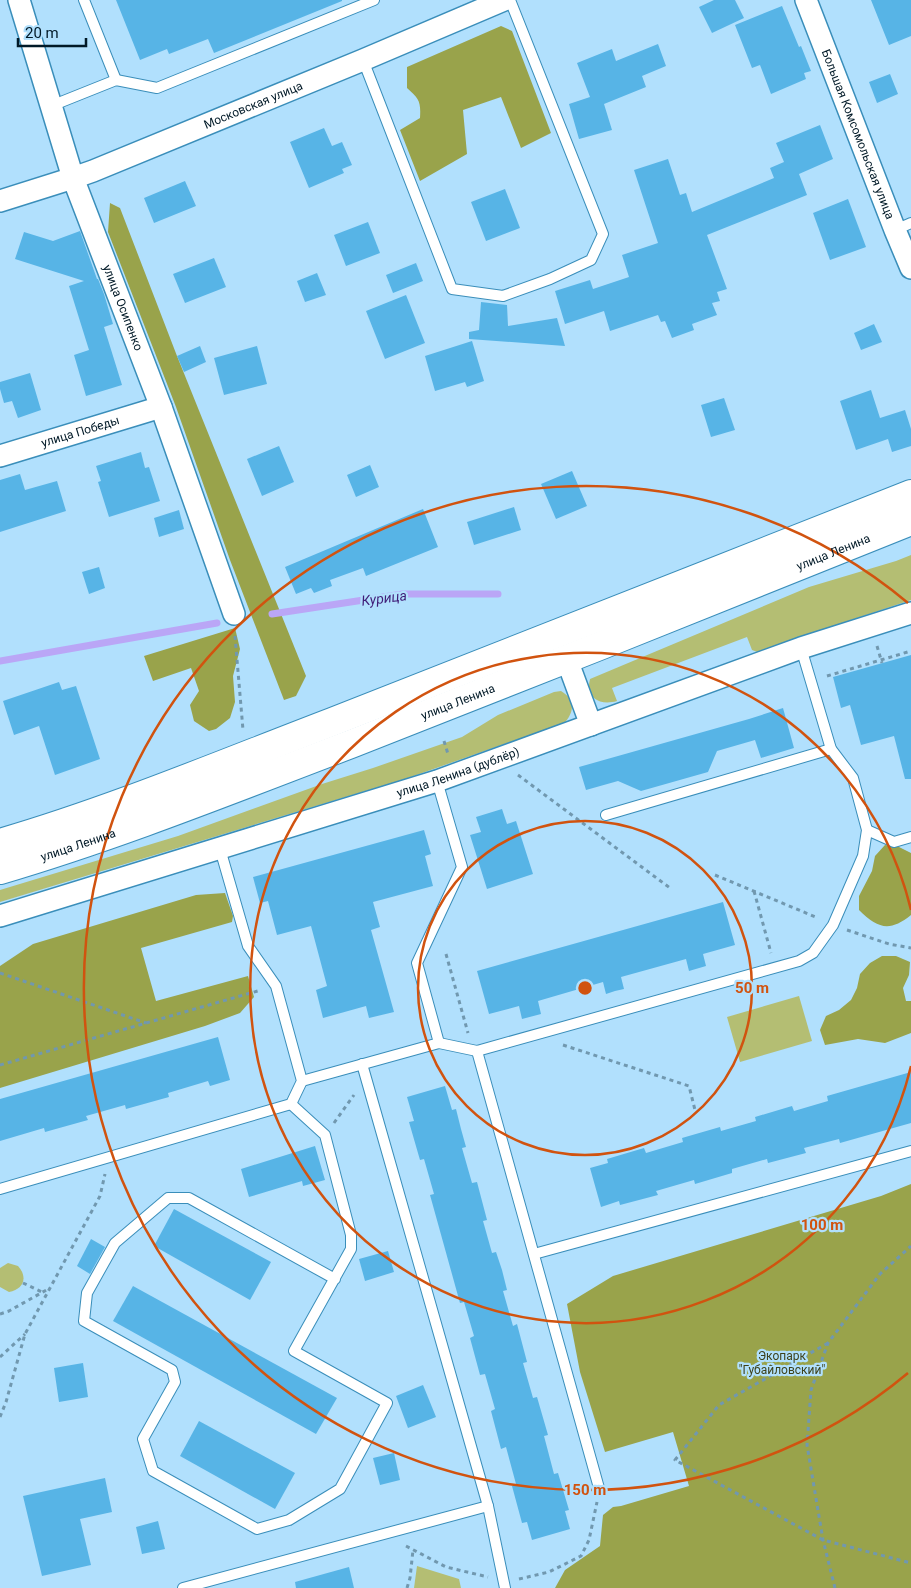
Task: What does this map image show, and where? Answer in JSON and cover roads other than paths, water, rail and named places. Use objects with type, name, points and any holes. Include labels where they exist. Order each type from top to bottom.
[{"type":"main road","name":"улица Ленина","points":[[0,842],[142,794],[233,760],[454,675],[911,494]]},
{"type":"main road","name":"улица Ленина","points":[[0,870],[160,816],[567,660],[911,520]]},
{"type":"street","name":"улица Осипенко","points":[[20,0],[73,178],[161,407],[234,614]]},
{"type":"street","name":"Московская улица","points":[[0,201],[73,178],[363,60],[504,0]]},
{"type":"street","name":"Большая Комсомольская улица","points":[[806,0],[903,227],[911,268]]},
{"type":"street","name":"улица Победы","points":[[0,456],[161,407]]},
{"type":"street","name":"улица Ленина (дублёр)","points":[[0,916],[437,781],[801,648],[911,613]]},
{"type":"street","points":[[567,660],[590,725]]},
{"type":"lane","points":[[84,0],[116,80]]},
{"type":"lane","points":[[51,106],[116,80],[157,88],[374,0]]},
{"type":"lane","points":[[363,60],[452,289],[503,296],[550,279],[591,260],[603,234],[510,0]]},
{"type":"lane","points":[[302,1081],[439,1043],[477,1050],[775,967],[813,953],[832,925],[863,856],[867,830],[853,778],[831,749],[801,648]]},
{"type":"lane","points":[[606,815],[831,749]]},
{"type":"lane","points":[[437,781],[462,867],[417,963],[439,1043]]},
{"type":"lane","points":[[867,830],[894,842],[911,837]]},
{"type":"lane","points":[[0,1189],[291,1104],[302,1081],[276,986],[248,946],[220,849]]},
{"type":"lane","points":[[477,1050],[599,1488]]},
{"type":"lane","points":[[362,1064],[488,1506],[505,1588]]},
{"type":"lane","points":[[291,1104],[324,1135],[352,1235],[351,1249],[294,1351],[387,1403],[340,1489],[289,1520],[257,1529],[153,1471],[143,1439],[175,1382],[172,1370],[84,1321],[87,1293],[115,1243],[168,1198],[188,1198],[334,1279]]},
{"type":"lane","points":[[534,1254],[911,1151]]},
{"type":"lane","points":[[184,1588],[488,1506]]},
{"type":"waterway","name":"Курица","points":[[272,614],[403,594],[498,594]]},
{"type":"waterway","name":"Курица","points":[[0,661],[217,623]]},
{"type":"park label","name":"Экопарк \"Губайловский\"","points":[[782,1363]]}]
